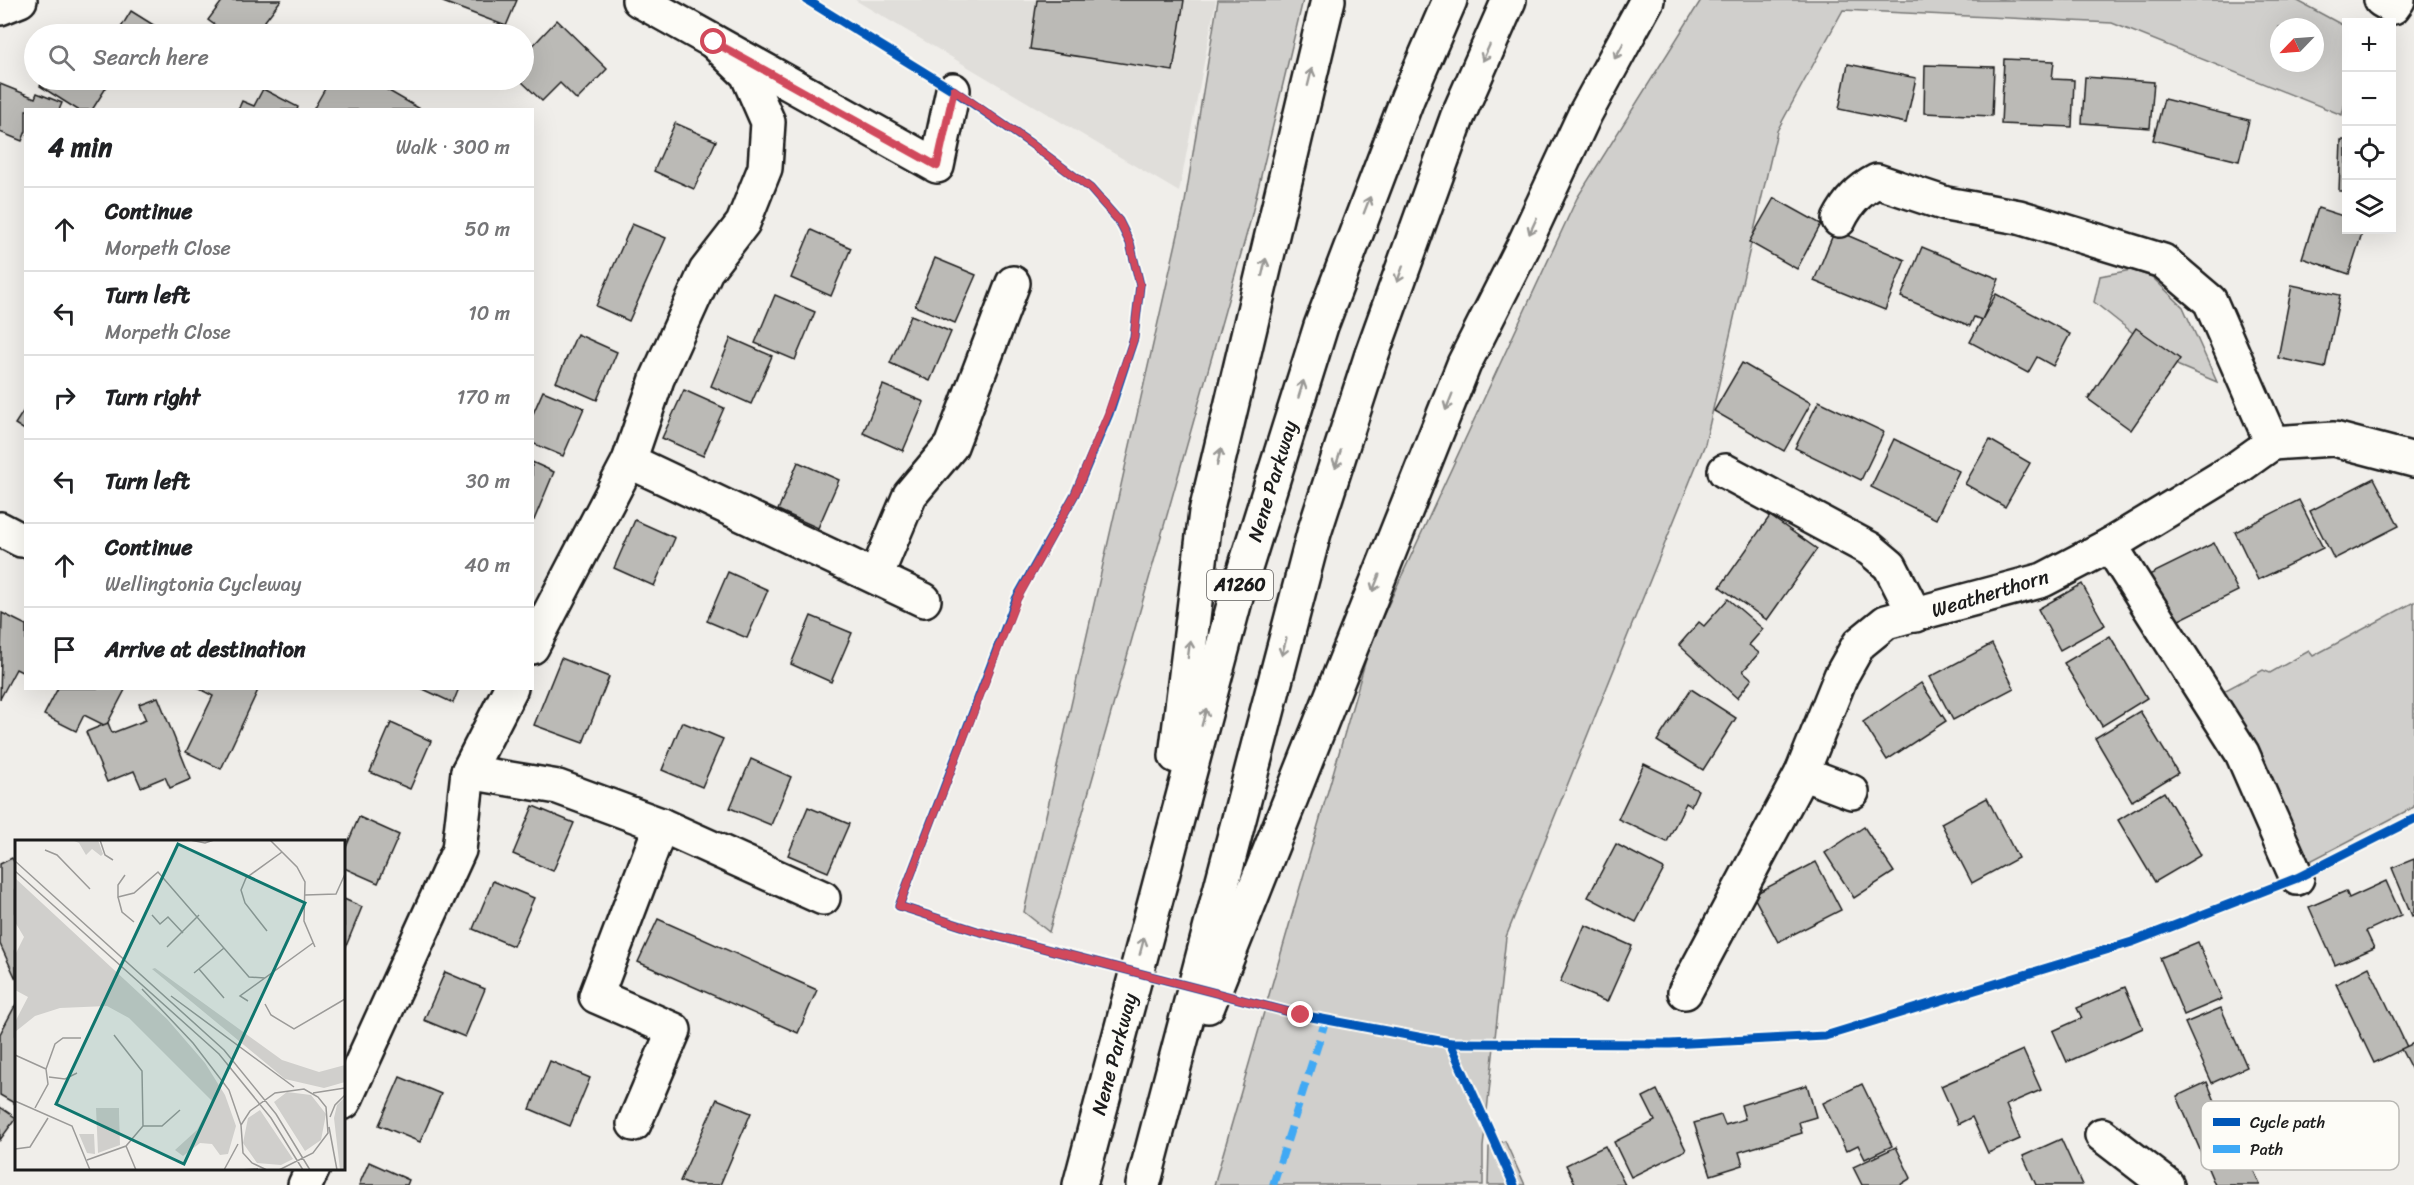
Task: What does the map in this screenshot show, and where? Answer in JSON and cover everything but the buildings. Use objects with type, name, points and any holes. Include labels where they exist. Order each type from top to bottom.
[{"type":"main road","points":[[0,8],[20,0]]},
{"type":"main road","points":[[639,0],[937,166],[954,90]]},
{"type":"main road","points":[[1161,874],[1206,512],[1328,0]]},
{"type":"main road","name":"Nene Parkway","points":[[1080,1185],[1236,597],[1321,326],[1408,98],[1450,0]]},
{"type":"main road","name":"A1260","points":[[1143,1185],[1314,533],[1372,354],[1449,140],[1509,0]]},
{"type":"main road","points":[[1158,1134],[1362,615],[1464,364],[1586,114],[1647,0]]},
{"type":"main road","points":[[2381,0],[2393,7],[2398,0]]},
{"type":"main road","points":[[534,643],[629,460],[657,379],[706,271],[743,223],[765,168],[768,122],[747,74],[714,42]]},
{"type":"main road","points":[[1839,220],[1849,201],[1877,180],[1946,204],[2019,217],[2163,261],[2210,301],[2272,443],[2334,439],[2414,460]]},
{"type":"main road","points":[[876,576],[910,495],[951,446],[1013,283]]},
{"type":"main road","name":"Weatherthorn","points":[[1685,992],[1802,773],[1841,676],[1858,644],[1887,622],[2043,580],[2110,545],[2237,468],[2272,443]]},
{"type":"main road","points":[[629,460],[924,600]]},
{"type":"main road","points":[[1725,471],[1870,549],[1890,566],[1915,615]]},
{"type":"main road","points":[[0,529],[24,540]]},
{"type":"main road","points":[[2110,545],[2242,753],[2297,878]]},
{"type":"main road","points":[[345,1100],[459,850],[468,772],[510,690]]},
{"type":"main road","points":[[468,772],[558,787],[661,825],[823,898]]},
{"type":"main road","points":[[1802,773],[1852,792]]},
{"type":"main road","points":[[634,1125],[674,1030],[596,996],[661,825]]},
{"type":"main road","points":[[2102,1135],[2167,1185]]},
{"type":"main road","points":[[305,1185],[312,1170]]},
{"type":"shaded area","points":[[855,0],[1216,0],[1179,192]]},
{"type":"shaded area","points":[[1218,0],[1303,0],[1250,222],[1049,932],[1024,912],[1184,208]]},
{"type":"shaded area","points":[[1701,0],[2296,0],[2342,25],[2342,115],[2112,23],[1843,10],[1777,131],[1705,444],[1506,937],[1483,1147],[1483,1185],[1214,1185],[1371,642],[1577,198]]},
{"type":"shaded area","points":[[2131,270],[2152,277],[2183,307],[2217,382],[2179,366],[2148,345],[2094,302],[2100,276]]},
{"type":"shaded area","points":[[2414,602],[2414,807],[2299,867],[2220,693],[2263,670],[2270,673],[2309,651],[2313,656]]},
{"type":"shaded area","points":[[1505,1141],[1525,1185],[1488,1185],[1489,1147]]},
{"type":"marked path","points":[[1273,1185],[1326,1019]]},
{"type":"cycle path","points":[[807,0],[953,90],[1090,188],[1119,221],[1130,243],[1140,285],[1134,338],[1109,414],[1075,494],[1016,599],[899,906],[977,931],[1301,1015],[1450,1043],[1514,1185]]},
{"type":"cycle path","points":[[1450,1043],[1670,1044],[1825,1036],[2132,942],[2297,878],[2414,819]]},
{"type":"route","points":[[714,42],[937,166],[954,90],[1090,188],[1119,221],[1130,243],[1136,264],[1140,285],[1134,338],[1108,414],[1075,494],[1017,599],[899,906],[977,931],[1062,951],[1301,1015]]}]
